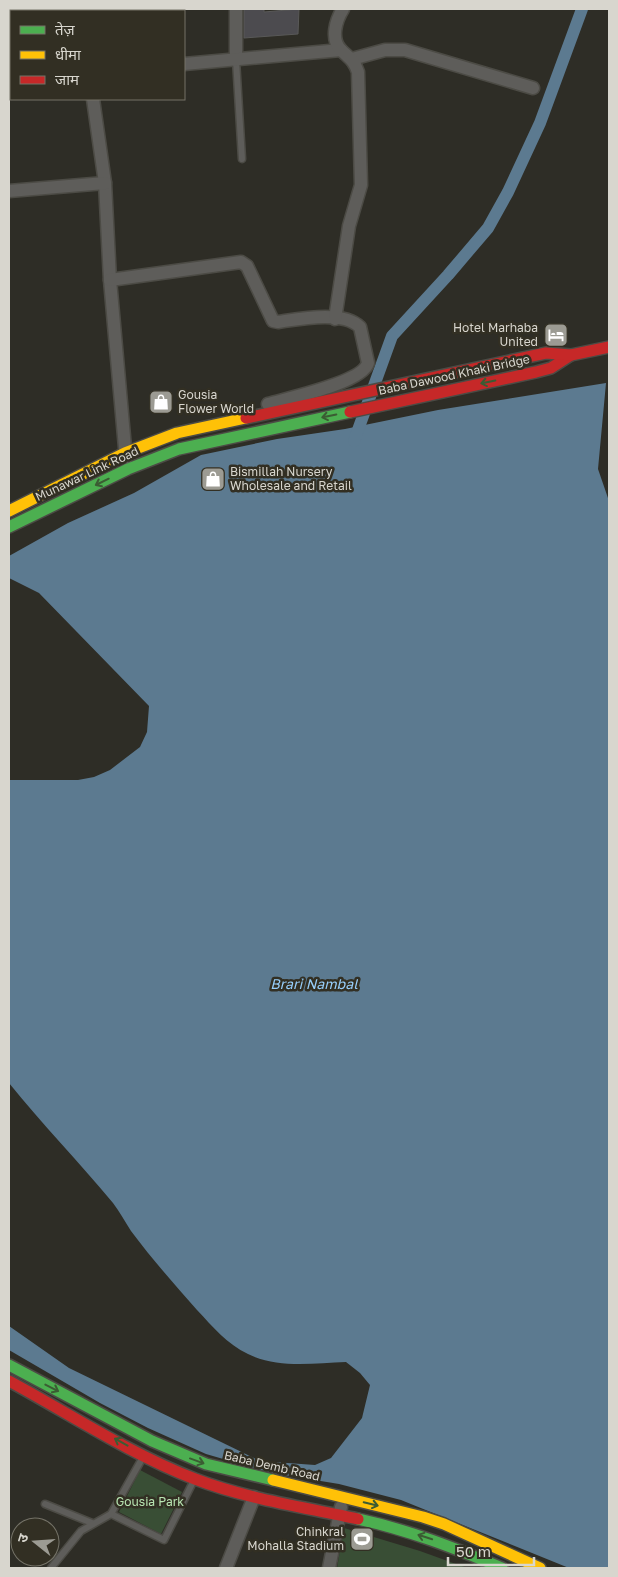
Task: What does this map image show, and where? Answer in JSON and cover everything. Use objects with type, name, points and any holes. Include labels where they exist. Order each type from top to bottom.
[{"type":"main road","points":[[571,355],[609,347]]},
{"type":"main road","name":"Baba Dawood Khaki Bridge","points":[[171,435],[532,356],[558,352],[571,355]]},
{"type":"main road","name":"Baba Dawood Khaki Bridge","points":[[179,449],[536,372],[551,368],[571,355]]},
{"type":"main road","name":"Munawar Link Road","points":[[9,511],[126,453],[171,435]]},
{"type":"main road","name":"Munawar Link Road","points":[[9,527],[128,469],[179,449]]},
{"type":"main road","name":"Baba Demb Road","points":[[9,1365],[152,1441],[206,1464],[444,1524],[540,1568]]},
{"type":"main road","points":[[9,1382],[144,1455],[195,1479],[254,1497],[395,1527],[429,1538],[502,1568]]},
{"type":"street","points":[[236,9],[236,60]]},
{"type":"street","points":[[335,319],[349,226],[361,180],[358,72],[352,59],[341,50],[335,33],[343,9]]},
{"type":"street","points":[[185,64],[341,50]]},
{"type":"street","points":[[352,59],[385,50],[405,50],[532,88]]},
{"type":"street","points":[[92,100],[105,183],[110,280],[128,469]]},
{"type":"street","points":[[9,191],[105,183]]},
{"type":"street","points":[[110,280],[241,262],[247,266],[273,321],[278,322],[305,317],[335,319],[353,322],[360,327],[368,363],[364,370],[337,384],[178,426],[171,435]]},
{"type":"street","points":[[226,1568],[254,1497]]},
{"type":"street","points":[[329,1568],[342,1497]]},
{"type":"lane","points":[[236,60],[242,159]]},
{"type":"lane","points":[[51,1568],[82,1531],[92,1523],[111,1514],[152,1441]]},
{"type":"lane","points":[[111,1514],[164,1540],[195,1479]]},
{"type":"lane","points":[[45,1504],[92,1523]]},
{"type":"green space","name":"Gousia Park","points":[[140,1470],[182,1492],[161,1534],[119,1512]]},
{"type":"green space","name":"Chinkral Mohalla Stadium","points":[[344,1528],[420,1551],[467,1568],[337,1568]]},
{"type":"water","name":"Brari Nambal","points":[[606,383],[598,469],[609,501],[609,1568],[569,1568],[401,1500],[339,1484],[272,1473],[206,1454],[148,1428],[100,1403],[9,1350],[9,1326],[69,1368],[260,1461],[315,1465],[331,1458],[362,1418],[370,1385],[360,1373],[346,1362],[296,1364],[271,1362],[240,1350],[227,1340],[197,1310],[163,1271],[131,1231],[113,1203],[9,1083],[9,780],[78,780],[94,777],[110,770],[140,747],[147,732],[149,706],[39,593],[9,578],[9,556],[68,523],[134,493],[201,455],[277,439],[345,429],[438,410]]},
{"type":"building","points":[[244,9],[264,9],[264,12],[299,9],[298,34],[244,38]]},
{"type":"waterway","points":[[354,441],[392,336],[488,228],[508,192],[540,123],[582,9]]},
{"type":"traffic: fast","points":[[9,527],[128,469],[179,449],[350,412]]},
{"type":"traffic: fast","points":[[9,1365],[152,1441],[206,1464],[273,1480]]},
{"type":"traffic: fast","points":[[358,1519],[432,1540],[502,1568]]},
{"type":"traffic: slow","points":[[9,511],[125,453],[177,433],[246,418]]},
{"type":"traffic: slow","points":[[273,1480],[423,1517],[444,1524],[540,1568]]},
{"type":"traffic: jam","points":[[246,418],[546,353],[571,355],[609,347]]},
{"type":"traffic: jam","points":[[350,412],[536,372],[551,368],[571,355]]},
{"type":"traffic: jam","points":[[9,1381],[124,1446],[195,1479],[255,1497],[358,1519]]},
{"type":"place","name":"Hotel Marhaba United","points":[[556,335]]},
{"type":"place","name":"Gousia Flower World","points":[[161,402]]},
{"type":"place","name":"Bismillah Nursery Wholesale and Retail","points":[[213,479]]},
{"type":"place","name":"Chinkral Mohalla Stadium","points":[[362,1539]]}]
